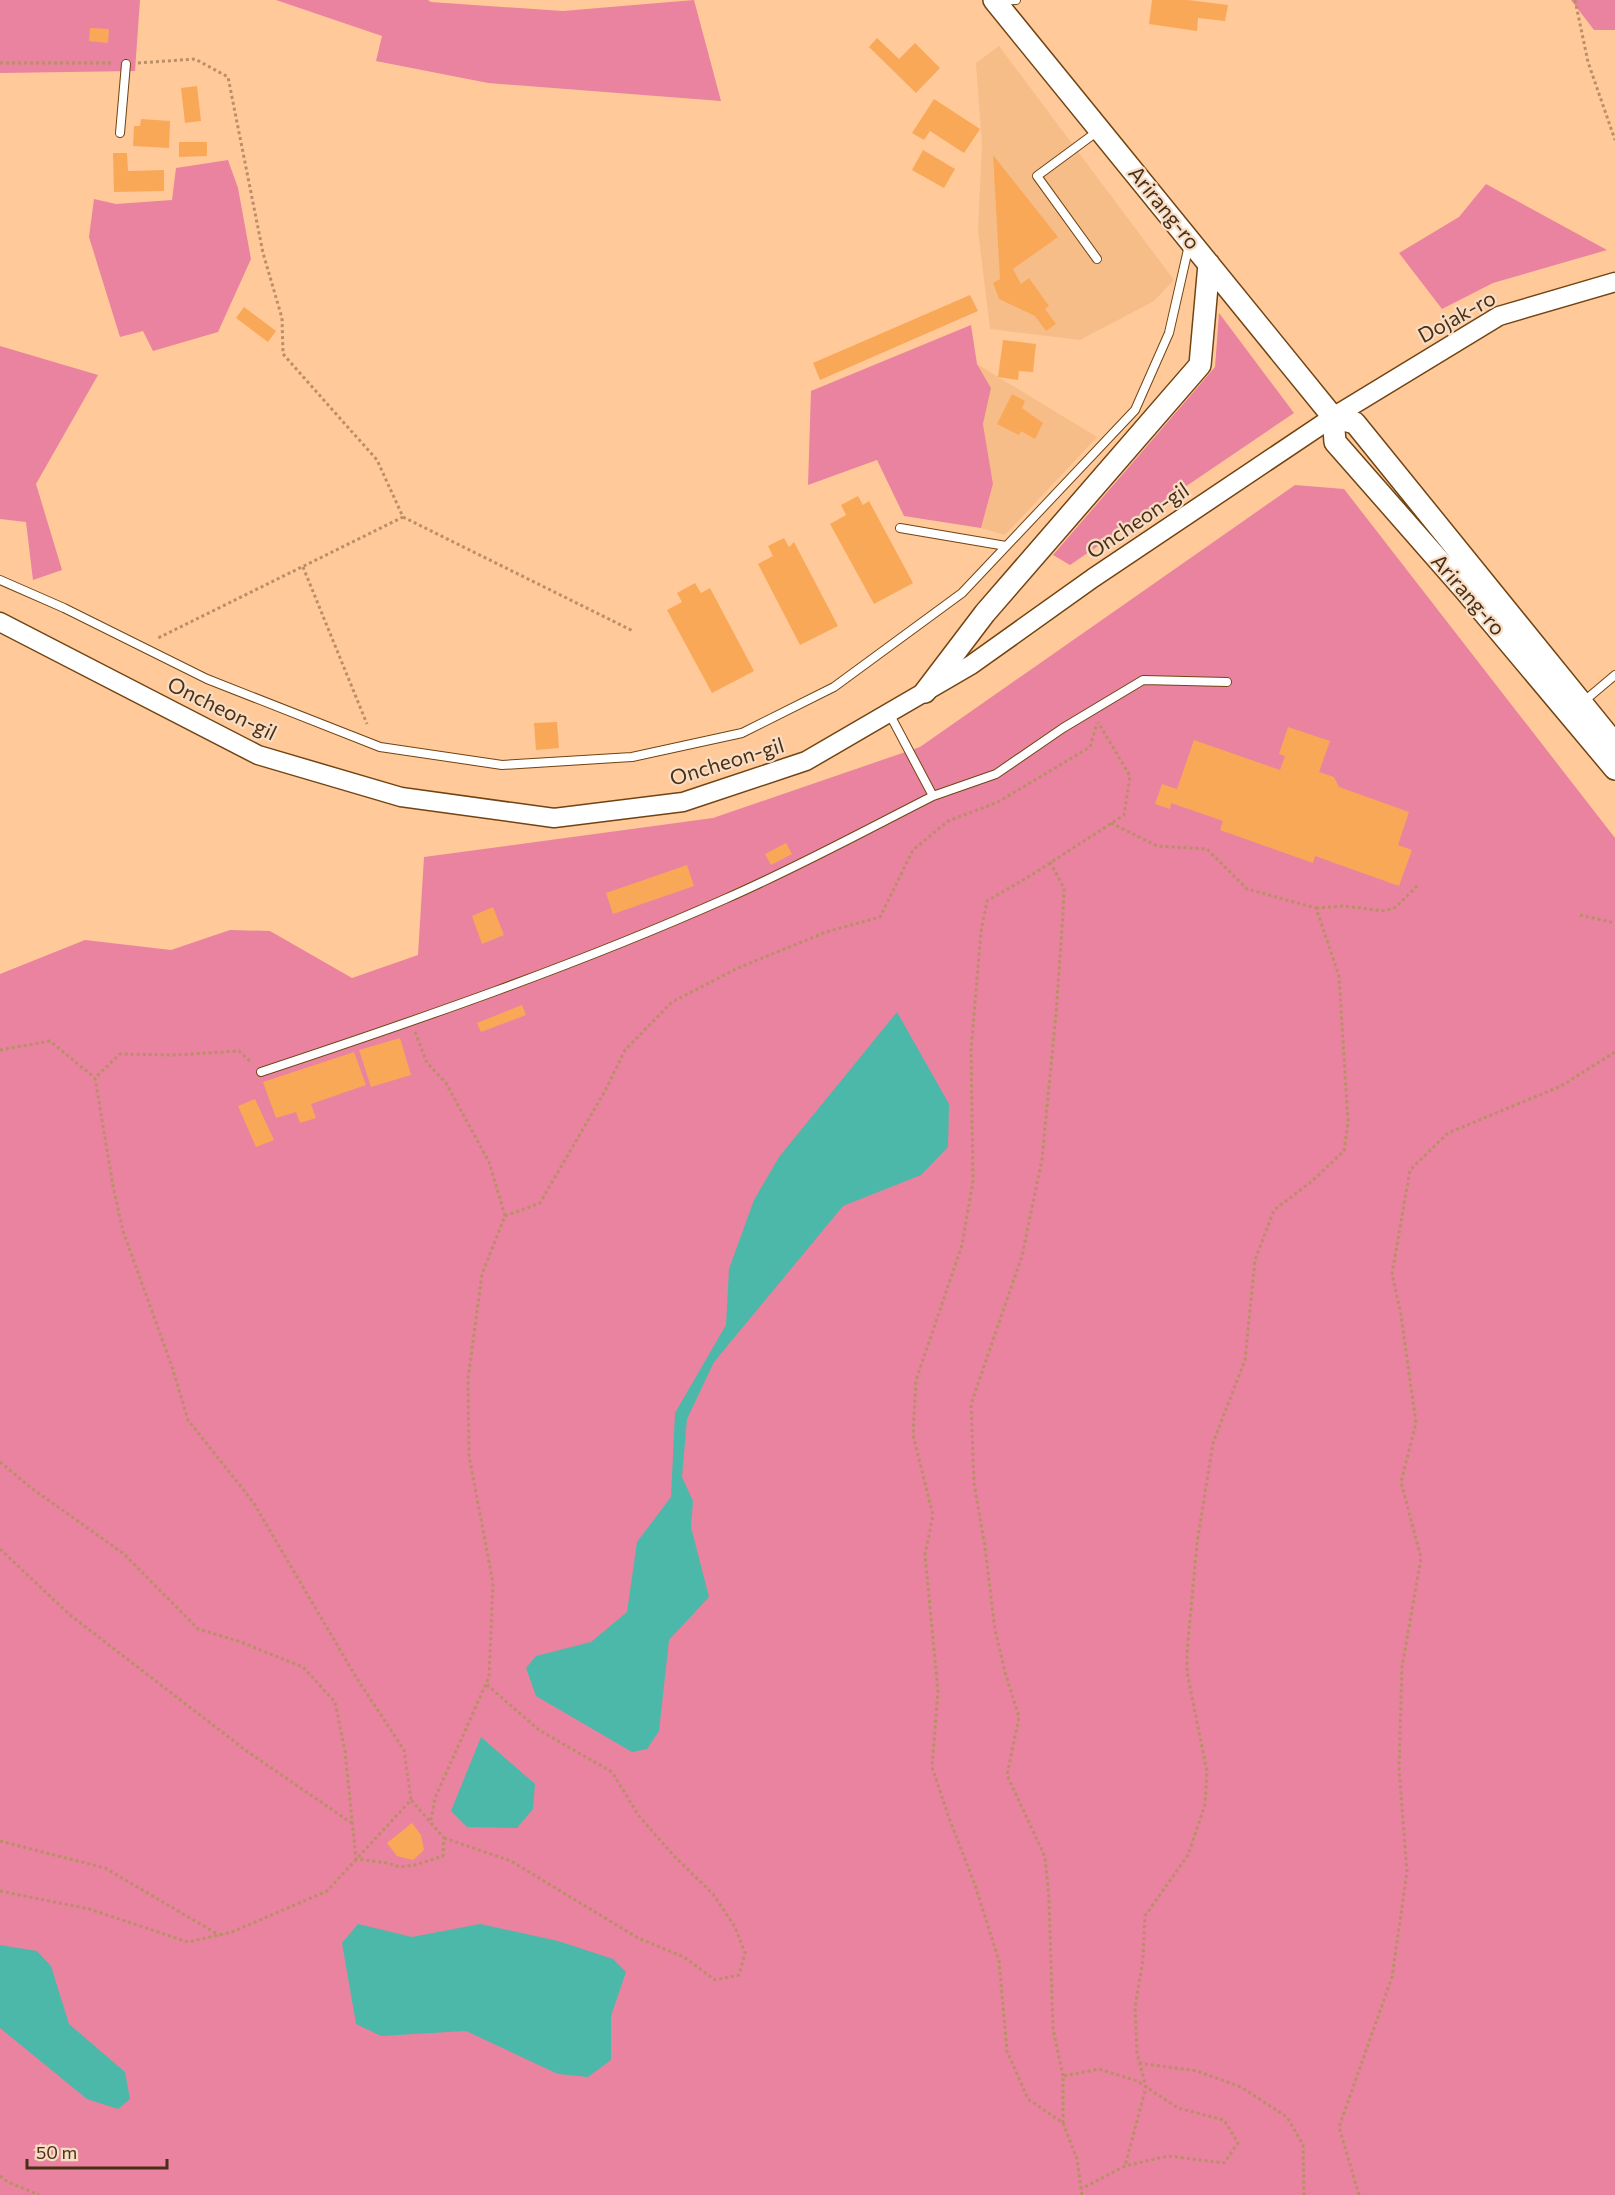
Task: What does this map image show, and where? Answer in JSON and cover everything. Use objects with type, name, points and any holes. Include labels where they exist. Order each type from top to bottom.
[{"type":"main road","name":"Arirang-ro","points":[[1002,0],[1100,130],[1333,417],[1335,442],[1464,589],[1615,769]]},
{"type":"main road","points":[[925,692],[985,613],[1200,364],[1209,264]]},
{"type":"main road","name":"Arirang-ro","points":[[1333,417],[1355,423],[1615,744]]},
{"type":"street","name":"Dojak-ro","points":[[1333,417],[1499,315],[1615,282]]},
{"type":"street","name":"Oncheon-gil","points":[[0,622],[258,755],[401,797],[554,818],[683,802],[806,761],[971,665],[1093,578],[1333,417]]},
{"type":"lane","points":[[120,133],[126,63]]},
{"type":"lane","points":[[1098,259],[1037,176],[1100,130]]},
{"type":"lane","points":[[0,580],[207,679],[380,747],[502,765],[632,757],[742,733],[834,687],[962,593],[1135,410],[1168,333],[1190,240]]},
{"type":"lane","points":[[900,528],[1006,546]]},
{"type":"lane","points":[[1582,704],[1615,675]]},
{"type":"lane","points":[[261,1072],[411,1022],[546,972],[725,899],[820,854],[933,796],[996,774],[1064,728],[1143,680],[1227,682]]},
{"type":"lane","points":[[889,713],[933,796]]},
{"type":"path","points":[[1575,0],[1588,62],[1615,140]]},
{"type":"path","points":[[0,63],[126,63],[195,59],[228,77],[263,253],[282,318],[284,354],[377,460],[403,517],[633,631]]},
{"type":"path","points":[[141,647],[403,517]]},
{"type":"path","points":[[303,567],[367,724]]},
{"type":"path","points":[[505,1216],[540,1203],[605,1091],[625,1050],[672,1002],[738,968],[826,932],[880,917],[913,850],[948,821],[998,802],[1090,747],[1103,704]]},
{"type":"path","points":[[1063,2123],[1028,2099],[1007,2050],[999,1961],[975,1885],[932,1767],[938,1691],[925,1555],[933,1515],[913,1435],[916,1380],[962,1245],[973,1181],[971,1050],[981,932],[987,901],[1124,815],[1130,776],[1098,723]]},
{"type":"path","points":[[1111,823],[1157,846],[1207,849],[1246,889],[1316,908],[1343,906],[1385,911],[1396,907],[1419,884]]},
{"type":"path","points":[[1050,862],[1064,888],[1056,1014],[1042,1159],[1022,1256],[971,1404],[974,1483],[985,1547],[995,1630],[1019,1717],[1007,1775],[1045,1857],[1049,1899],[1053,2029],[1063,2076],[1063,2123],[1077,2159],[1082,2195]]},
{"type":"path","points":[[1125,2166],[1146,2087],[1137,2053],[1135,2007],[1143,1960],[1145,1916],[1188,1855],[1205,1805],[1207,1772],[1186,1672],[1197,1543],[1213,1443],[1245,1360],[1255,1260],[1274,1210],[1312,1181],[1344,1151],[1348,1122],[1339,976],[1316,908]]},
{"type":"path","points":[[1580,915],[1615,923]]},
{"type":"path","points":[[411,1022],[427,1063],[446,1083],[489,1162],[505,1216],[482,1274],[468,1379],[469,1456],[493,1583],[489,1677],[435,1798],[430,1824]]},
{"type":"path","points":[[0,1050],[50,1041],[95,1078],[123,1232],[172,1367],[188,1420],[253,1502],[356,1677],[404,1750],[411,1800],[430,1824],[444,1838],[511,1861],[638,1938],[684,1957],[714,1980],[739,1975],[745,1953],[735,1927],[712,1894],[639,1816],[612,1772],[539,1730],[486,1684]]},
{"type":"path","points":[[95,1078],[120,1054],[176,1055],[239,1051],[261,1072]]},
{"type":"path","points":[[1359,2195],[1339,2127],[1392,1977],[1407,1872],[1399,1769],[1402,1667],[1421,1558],[1401,1482],[1416,1423],[1401,1315],[1392,1274],[1410,1170],[1448,1133],[1561,1086],[1615,1052]]},
{"type":"path","points":[[0,1462],[30,1487],[124,1554],[198,1629],[238,1641],[303,1667],[335,1702],[345,1751],[356,1859]]},
{"type":"path","points":[[0,1549],[70,1615],[248,1752],[353,1824]]},
{"type":"path","points":[[0,1891],[89,1909],[188,1942],[232,1932],[327,1891],[411,1800]]},
{"type":"path","points":[[356,1859],[400,1867],[415,1865],[443,1856],[444,1838]]},
{"type":"path","points":[[0,1841],[105,1868],[219,1935]]},
{"type":"path","points":[[1139,2063],[1197,2071],[1241,2087],[1287,2116],[1303,2145],[1304,2195]]},
{"type":"path","points":[[1063,2076],[1099,2069],[1137,2081],[1178,2108],[1224,2120],[1238,2143],[1224,2163],[1168,2156],[1125,2166],[1082,2189]]},
{"type":"path","points":[[0,2176],[8,2182],[39,2195]]},
{"type":"shaded area","points":[[0,0],[140,0],[135,71],[0,73]]},
{"type":"shaded area","points":[[276,0],[428,0],[563,11],[694,0],[721,101],[488,83],[376,61],[382,36]]},
{"type":"shaded area","points":[[1571,0],[1615,0],[1615,30],[1594,30]]},
{"type":"shaded area","points":[[999,46],[1174,280],[1154,301],[1080,340],[990,329],[978,230],[982,145],[976,63]]},
{"type":"shaded area","points":[[228,160],[238,188],[251,259],[218,332],[153,351],[143,331],[120,337],[89,237],[94,199],[116,204],[172,200],[176,168]]},
{"type":"shaded area","points":[[1486,184],[1607,250],[1493,283],[1442,309],[1399,253],[1459,217]]},
{"type":"shaded area","points":[[1219,313],[1294,413],[1070,565],[1053,555],[1215,367]]},
{"type":"shaded area","points":[[971,325],[977,364],[991,388],[983,424],[993,484],[981,528],[904,516],[877,460],[808,485],[811,391]]},
{"type":"shaded area","points":[[0,346],[98,375],[36,484],[62,570],[33,580],[26,522],[0,519]]},
{"type":"shaded area","points":[[977,364],[1097,437],[1005,535],[981,528],[993,484],[983,424],[991,388]]},
{"type":"shaded area","points":[[1295,485],[1344,489],[1615,838],[1615,2195],[0,2195],[0,974],[85,940],[171,950],[230,930],[270,931],[352,978],[418,955],[424,857],[713,818],[920,747]]},
{"type":"water","points":[[897,1012],[949,1104],[948,1147],[921,1175],[843,1206],[714,1362],[687,1419],[682,1477],[693,1501],[691,1527],[709,1597],[669,1640],[659,1731],[647,1749],[632,1752],[536,1696],[526,1668],[536,1656],[591,1642],[627,1612],[637,1542],[671,1497],[675,1413],[726,1325],[729,1269],[754,1200],[779,1157]]},
{"type":"water","points":[[481,1737],[535,1784],[533,1809],[517,1828],[467,1827],[451,1811]]},
{"type":"water","points":[[358,1924],[412,1937],[480,1924],[558,1941],[613,1959],[626,1972],[611,2016],[611,2060],[588,2077],[558,2074],[466,2031],[381,2036],[356,2024],[342,1943]]},
{"type":"water","points":[[0,1945],[37,1951],[51,1966],[69,2024],[125,2072],[130,2099],[118,2109],[87,2099],[0,2028]]},
{"type":"building","points":[[1152,0],[1188,0],[1228,5],[1225,21],[1198,18],[1197,31],[1149,24]]},
{"type":"building","points":[[90,28],[109,29],[108,43],[89,41]]},
{"type":"building","points":[[877,38],[899,59],[915,43],[940,68],[916,93],[869,47]]},
{"type":"building","points":[[197,86],[201,121],[185,123],[181,88]]},
{"type":"building","points":[[934,99],[980,129],[964,153],[930,131],[924,140],[912,133]]},
{"type":"building","points":[[141,119],[170,121],[169,148],[133,146],[134,126],[140,126]]},
{"type":"building","points":[[179,142],[207,142],[207,156],[179,157]]},
{"type":"building","points":[[923,150],[955,169],[944,188],[912,170]]},
{"type":"building","points":[[113,153],[127,153],[128,171],[164,170],[164,191],[114,192]]},
{"type":"building","points":[[993,155],[1058,237],[1013,269],[1021,284],[1029,278],[1049,306],[1045,309],[1056,324],[1046,331],[1035,316],[999,299],[993,283],[1000,279]]},
{"type":"building","points":[[970,295],[978,311],[820,380],[813,363]]},
{"type":"building","points":[[244,307],[276,331],[268,342],[236,318]]},
{"type":"building","points":[[1003,340],[1036,344],[1033,372],[1019,371],[1018,380],[998,377]]},
{"type":"building","points":[[1012,394],[1025,401],[1022,408],[1043,423],[1035,439],[1021,431],[1019,435],[997,424]]},
{"type":"building","points":[[858,496],[863,505],[869,501],[913,583],[874,604],[830,524],[846,515],[841,505]]},
{"type":"building","points":[[784,538],[789,547],[794,542],[838,626],[800,645],[758,564],[773,556],[768,546]]},
{"type":"building","points":[[695,583],[701,593],[710,588],[754,671],[712,693],[667,610],[682,602],[677,593]]},
{"type":"building","points":[[557,722],[559,748],[536,750],[534,723]]},
{"type":"building","points":[[1288,727],[1330,741],[1319,772],[1334,777],[1339,787],[1409,812],[1398,845],[1412,850],[1399,886],[1315,856],[1313,863],[1220,830],[1223,821],[1171,803],[1170,809],[1155,804],[1162,784],[1177,789],[1194,740],[1280,770],[1285,756],[1279,754]]},
{"type":"building","points":[[786,843],[792,854],[771,865],[765,854]]},
{"type":"building","points":[[687,865],[694,886],[613,914],[606,893]]},
{"type":"building","points":[[493,907],[504,935],[482,944],[472,916]]},
{"type":"building","points":[[522,1005],[526,1015],[481,1032],[477,1023]]},
{"type":"building","points":[[400,1038],[411,1075],[371,1087],[359,1050]]},
{"type":"building","points":[[354,1052],[366,1085],[311,1104],[316,1118],[300,1123],[296,1112],[276,1118],[263,1082]]},
{"type":"building","points":[[255,1099],[274,1140],[256,1147],[238,1106]]},
{"type":"building","points":[[412,1823],[421,1835],[424,1850],[413,1860],[397,1856],[387,1843]]}]
